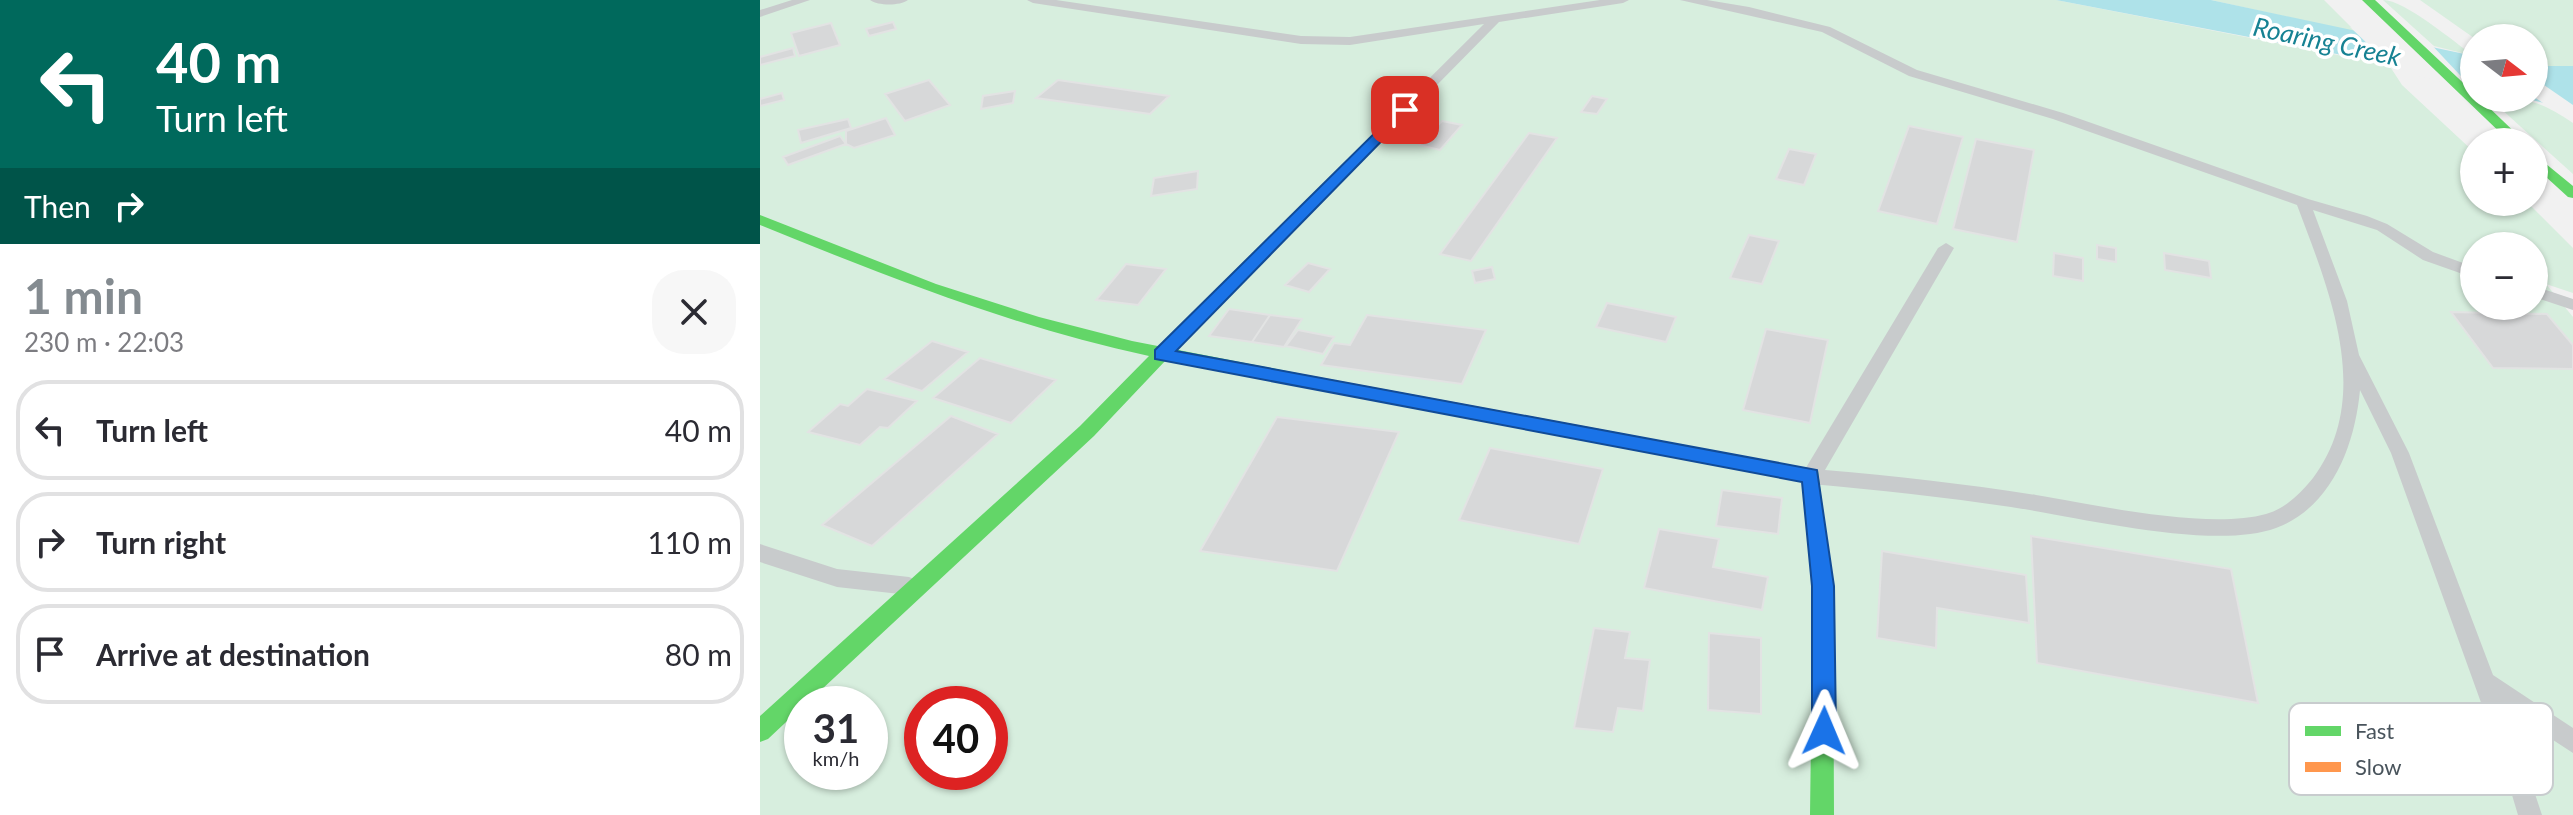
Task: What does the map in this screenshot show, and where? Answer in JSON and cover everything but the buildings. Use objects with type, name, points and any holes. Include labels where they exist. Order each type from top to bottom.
[{"type":"main road","points":[[2368,0],[2503,128]]},
{"type":"main road","points":[[2548,171],[2573,194]]},
{"type":"main road","points":[[760,220],[947,294],[1034,322],[1162,354],[1811,476],[1823,586],[1822,815]]},
{"type":"main road","points":[[760,731],[913,587],[1087,431],[1162,354]]},
{"type":"lane","points":[[760,14],[804,0]]},
{"type":"lane","points":[[876,0],[902,0]]},
{"type":"lane","points":[[1033,0],[1323,41],[1350,41],[1623,0]]},
{"type":"lane","points":[[1686,0],[1749,10],[1826,29],[1913,73],[2058,116],[2382,227],[2428,256],[2460,268]]},
{"type":"lane","points":[[1162,354],[1494,21]]},
{"type":"lane","points":[[2303,202],[2332,283],[2351,357],[2400,453],[2492,703]]},
{"type":"lane","points":[[760,240],[778,227]]},
{"type":"lane","points":[[1946,248],[1811,476],[1927,487],[2186,525],[2234,526],[2272,521],[2310,496],[2337,457],[2347,422],[2351,357]]},
{"type":"lane","points":[[2548,296],[2573,305]]},
{"type":"lane","points":[[760,553],[837,578],[913,587]]},
{"type":"lane","points":[[2485,682],[2516,703]]},
{"type":"lane","points":[[2553,728],[2573,742]]},
{"type":"lane","points":[[2523,795],[2530,815]]},
{"type":"green space","points":[[760,0],[2056,0],[2389,65],[2402,85],[2460,139],[2460,216],[2541,216],[2573,248],[2573,293],[2548,285],[2548,232],[2460,232],[2460,320],[2548,320],[2548,286],[2573,317],[2573,815],[760,815]]},
{"type":"green space","points":[[2211,0],[2324,0],[2356,32]]},
{"type":"green space","points":[[2383,0],[2416,14],[2460,46],[2460,52],[2434,46]]},
{"type":"green space","points":[[2420,0],[2573,0],[2573,66],[2548,66],[2548,24],[2460,24],[2460,28]]},
{"type":"green space","points":[[2548,109],[2573,123],[2573,174],[2548,151],[2548,128],[2522,128],[2504,112],[2548,112]]},
{"type":"water","name":"Roaring Creek","points":[[2056,0],[2211,0],[2460,53],[2460,82],[2389,64]]},
{"type":"water","points":[[2548,66],[2573,66],[2573,110],[2548,104]]},
{"type":"pier","points":[[2350,27],[2428,41],[2460,75],[2460,86],[2395,70]]},
{"type":"pier","points":[[2548,88],[2573,105],[2573,114],[2548,106]]},
{"type":"traffic: fast","points":[[2368,0],[2503,128]]},
{"type":"traffic: fast","points":[[2548,171],[2573,194]]},
{"type":"traffic: fast","points":[[760,220],[931,287],[1035,322],[1132,347],[1297,379]]},
{"type":"traffic: fast","points":[[760,731],[1087,431],[1162,354]]},
{"type":"traffic: fast","points":[[1605,437],[1811,476],[1823,586],[1822,815]]},
{"type":"traffic: slow","points":[[1297,379],[1605,437]]},
{"type":"route","points":[[1405,110],[1162,354],[1811,476],[1823,586],[1824,731]]}]
